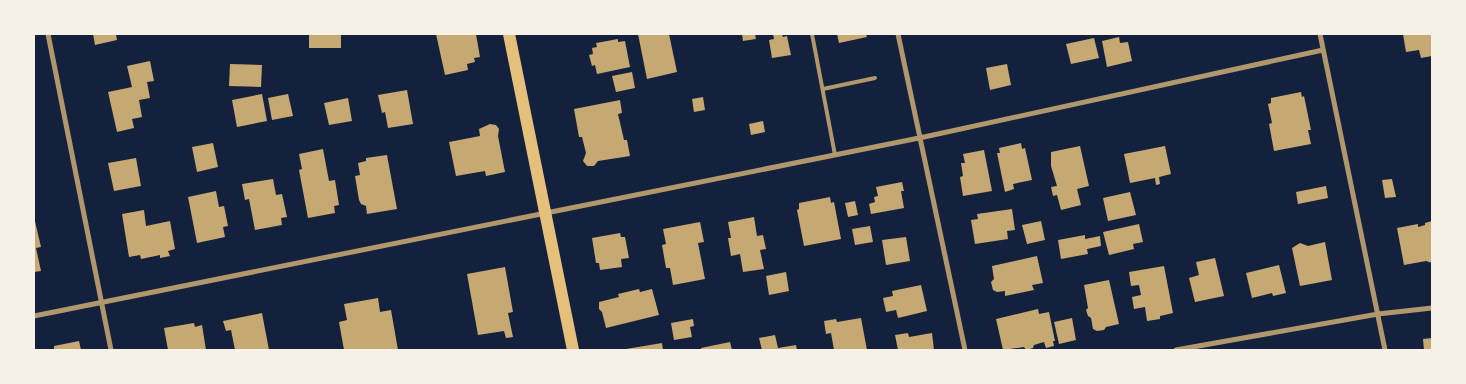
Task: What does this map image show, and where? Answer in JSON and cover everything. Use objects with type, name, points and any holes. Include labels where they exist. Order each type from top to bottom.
[{"type":"main road","points":[[509,34],[573,350]]},
{"type":"street","points":[[48,34],[111,350]]},
{"type":"street","points":[[898,34],[964,350]]},
{"type":"street","points":[[1320,34],[1385,350]]},
{"type":"street","points":[[34,316],[920,138],[1323,50]]},
{"type":"street","points":[[1176,350],[1378,314],[1432,308]]},
{"type":"lane","points":[[812,34],[835,155]]},
{"type":"lane","points":[[823,89],[875,78]]},
{"type":"building","points":[[93,34],[116,34],[117,40],[95,45]]},
{"type":"building","points":[[309,34],[341,34],[341,48],[309,48]]},
{"type":"building","points":[[436,34],[476,34],[480,57],[474,58],[475,62],[467,64],[468,70],[445,75]]},
{"type":"building","points":[[638,34],[669,34],[677,72],[647,79]]},
{"type":"building","points":[[742,34],[755,34],[756,39],[743,41]]},
{"type":"building","points":[[773,34],[782,34],[783,37],[787,36],[791,55],[772,58],[769,40],[774,39]]},
{"type":"building","points":[[837,34],[866,34],[867,37],[839,43]]},
{"type":"building","points":[[1403,34],[1432,34],[1432,56],[1421,58],[1419,50],[1406,52]]},
{"type":"building","points":[[1119,37],[1120,43],[1128,42],[1132,61],[1107,67],[1102,41]]},
{"type":"building","points":[[1094,38],[1099,58],[1071,64],[1066,44]]},
{"type":"building","points":[[618,39],[618,42],[625,41],[630,67],[597,74],[595,65],[592,66],[589,55],[593,54],[592,48],[597,47],[596,43]]},
{"type":"building","points":[[150,61],[154,81],[147,82],[150,98],[139,100],[142,117],[132,119],[134,128],[117,132],[108,92],[132,87],[127,66]]},
{"type":"building","points":[[230,64],[262,65],[261,87],[229,86]]},
{"type":"building","points":[[1007,64],[1011,85],[990,90],[986,68]]},
{"type":"building","points":[[632,72],[635,88],[616,92],[612,76]]},
{"type":"building","points":[[407,90],[413,124],[388,128],[385,112],[382,113],[378,95]]},
{"type":"building","points":[[1301,92],[1302,97],[1304,96],[1311,130],[1308,130],[1311,144],[1274,151],[1269,124],[1272,123],[1268,104],[1271,103],[1271,98]]},
{"type":"building","points":[[262,94],[267,121],[237,127],[232,100]]},
{"type":"building","points":[[288,94],[293,116],[272,120],[268,98]]},
{"type":"building","points":[[703,97],[705,110],[694,112],[692,99]]},
{"type":"building","points":[[348,98],[352,121],[329,125],[324,103]]},
{"type":"building","points":[[620,100],[622,113],[618,114],[624,140],[627,140],[630,156],[598,161],[594,166],[587,166],[583,161],[586,153],[582,137],[579,137],[574,109]]},
{"type":"building","points":[[763,121],[765,132],[751,135],[749,124]]},
{"type":"building","points":[[490,124],[496,125],[499,129],[498,136],[505,172],[486,176],[485,171],[456,176],[449,142],[480,136],[479,129]]},
{"type":"building","points":[[213,143],[218,167],[197,172],[192,147]]},
{"type":"building","points":[[1021,143],[1022,149],[1025,148],[1032,180],[1013,184],[1014,189],[1005,192],[997,153],[1000,153],[999,148]]},
{"type":"building","points":[[1080,146],[1089,186],[1077,189],[1081,205],[1061,210],[1057,195],[1053,196],[1051,187],[1057,186],[1051,166],[1051,152]]},
{"type":"building","points":[[1165,146],[1171,174],[1159,177],[1160,184],[1156,185],[1155,178],[1130,183],[1124,154]]},
{"type":"building","points":[[323,149],[329,181],[335,180],[339,205],[334,206],[335,213],[308,218],[299,170],[302,169],[299,154]]},
{"type":"building","points":[[984,150],[992,191],[963,196],[960,177],[963,176],[961,163],[965,163],[963,154]]},
{"type":"building","points":[[387,155],[397,209],[367,214],[366,206],[361,204],[359,200],[355,176],[360,175],[358,163],[366,161],[366,158]]},
{"type":"building","points":[[136,158],[141,186],[114,191],[108,163]]},
{"type":"building","points":[[273,179],[276,195],[282,194],[287,217],[281,218],[282,225],[255,230],[249,199],[245,200],[242,184]]},
{"type":"building","points":[[1392,179],[1396,197],[1385,198],[1382,180]]},
{"type":"building","points":[[902,182],[904,191],[901,191],[904,208],[871,214],[869,204],[875,202],[874,197],[878,196],[876,187]]},
{"type":"building","points":[[1326,186],[1328,198],[1298,204],[1296,192]]},
{"type":"building","points":[[216,191],[219,207],[224,206],[228,226],[223,227],[225,237],[197,243],[188,197]]},
{"type":"building","points":[[1130,192],[1136,215],[1108,221],[1103,198]]},
{"type":"building","points":[[830,197],[831,203],[834,202],[841,239],[804,246],[797,210],[799,209],[799,203]]},
{"type":"building","points":[[855,201],[858,215],[848,217],[845,203]]},
{"type":"building","points":[[1012,209],[1015,230],[1007,231],[1008,239],[975,244],[971,220],[978,219],[977,214]]},
{"type":"building","points":[[144,210],[146,226],[170,221],[175,249],[168,251],[170,256],[160,258],[160,255],[141,259],[140,255],[129,257],[122,214]]},
{"type":"building","points":[[34,217],[41,247],[36,248],[41,271],[34,272]]},
{"type":"building","points":[[754,217],[757,236],[763,235],[766,249],[760,250],[764,269],[743,272],[740,254],[731,256],[728,238],[731,238],[728,222]]},
{"type":"building","points":[[1041,221],[1045,240],[1027,244],[1022,225]]},
{"type":"building","points":[[1432,221],[1432,263],[1426,261],[1404,265],[1397,228],[1418,224],[1418,227]]},
{"type":"building","points":[[700,222],[704,242],[698,243],[705,279],[673,285],[670,268],[666,268],[662,245],[666,244],[663,229]]},
{"type":"building","points":[[1139,224],[1143,242],[1133,244],[1134,249],[1109,255],[1103,232]]},
{"type":"building","points":[[870,226],[873,242],[855,245],[852,229]]},
{"type":"building","points":[[620,233],[621,237],[625,237],[629,258],[621,259],[622,267],[600,270],[599,263],[596,263],[592,238]]},
{"type":"building","points":[[1085,235],[1085,239],[1100,236],[1101,246],[1087,249],[1088,254],[1061,259],[1058,240]]},
{"type":"building","points":[[906,237],[910,261],[886,265],[882,240]]},
{"type":"building","points":[[1325,242],[1332,280],[1300,286],[1292,248],[1300,243],[1308,246]]},
{"type":"building","points":[[1037,256],[1043,283],[1032,285],[1034,290],[1005,296],[1005,291],[997,292],[993,290],[991,282],[994,279],[992,266]]},
{"type":"building","points":[[1215,258],[1224,296],[1195,302],[1189,278],[1199,275],[1196,262]]},
{"type":"building","points":[[1279,265],[1286,293],[1273,296],[1272,293],[1252,298],[1246,273]]},
{"type":"building","points":[[1164,266],[1173,313],[1160,316],[1160,319],[1147,321],[1145,307],[1134,309],[1132,297],[1141,295],[1139,285],[1131,286],[1129,272]]},
{"type":"building","points":[[505,267],[513,312],[508,313],[513,337],[506,338],[504,331],[478,335],[467,274]]},
{"type":"building","points":[[786,272],[789,291],[769,295],[766,276]]},
{"type":"building","points":[[1109,280],[1119,324],[1097,331],[1093,329],[1091,318],[1086,310],[1088,308],[1084,285]]},
{"type":"building","points":[[921,285],[927,311],[898,318],[896,310],[886,312],[883,298],[893,296],[892,291]]},
{"type":"building","points":[[639,289],[640,292],[652,289],[659,315],[606,328],[602,312],[599,309],[599,302],[619,297],[618,294]]},
{"type":"building","points":[[378,298],[380,312],[391,310],[398,350],[344,350],[339,322],[347,320],[344,304]]},
{"type":"building","points":[[1038,309],[1039,314],[1049,312],[1055,341],[1053,341],[1054,346],[1046,348],[1044,342],[1026,350],[1024,347],[1003,350],[996,319]]},
{"type":"building","points":[[262,313],[269,350],[235,350],[231,330],[226,331],[223,321]]},
{"type":"building","points":[[861,318],[867,350],[834,350],[831,333],[826,334],[824,321],[836,319],[837,322]]},
{"type":"building","points":[[1072,318],[1076,340],[1059,344],[1054,322]]},
{"type":"building","points":[[693,319],[694,326],[690,327],[692,337],[674,340],[671,323]]},
{"type":"building","points":[[194,323],[195,327],[202,325],[206,350],[168,350],[164,328]]},
{"type":"building","points":[[908,333],[909,337],[932,333],[934,350],[898,350],[895,335]]},
{"type":"building","points":[[775,335],[778,348],[796,345],[797,350],[762,350],[759,338]]},
{"type":"building","points":[[1432,338],[1432,350],[1424,350],[1423,339]]},
{"type":"building","points":[[79,341],[81,350],[54,350],[54,346]]},
{"type":"building","points":[[730,342],[732,350],[701,350],[701,348]]},
{"type":"building","points":[[662,343],[663,350],[626,350],[626,349]]}]
